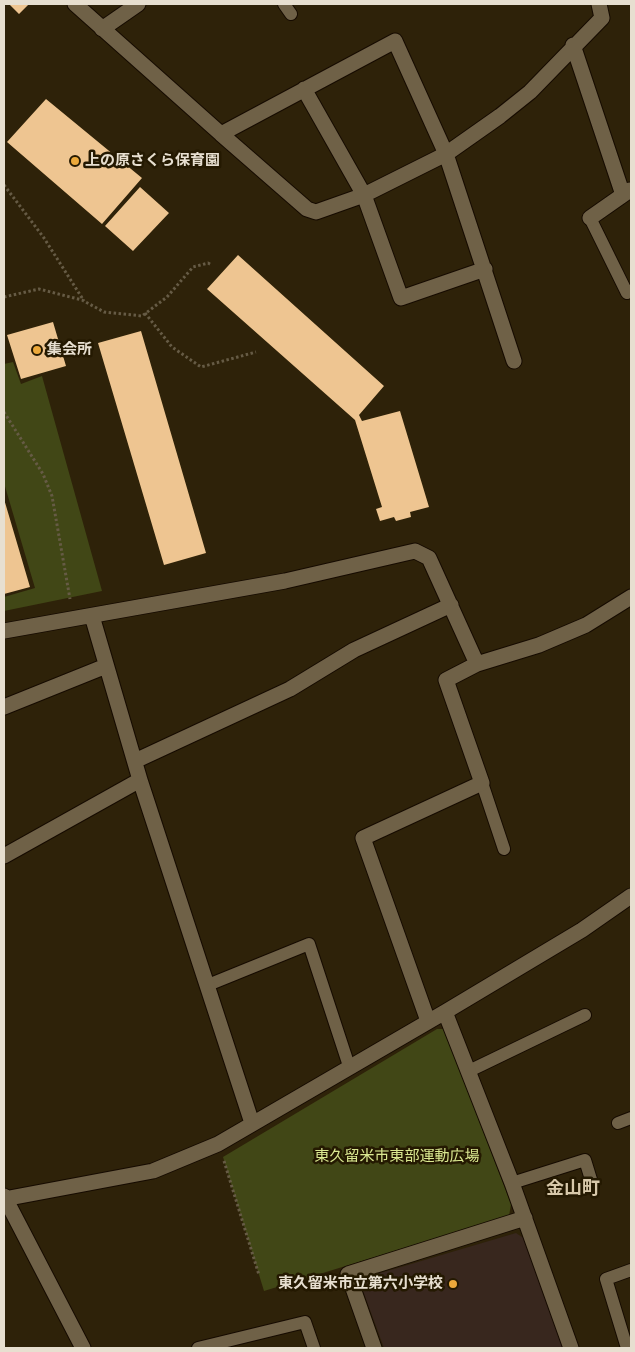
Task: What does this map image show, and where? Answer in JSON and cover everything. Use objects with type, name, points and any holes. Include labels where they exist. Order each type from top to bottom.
[{"type":"street","points":[[75,4],[307,209],[316,212],[364,195],[446,154],[530,92],[602,18],[599,4]]},
{"type":"street","points":[[102,29],[138,4]]},
{"type":"street","points":[[221,134],[395,41],[446,154],[514,361]]},
{"type":"street","points":[[574,45],[629,191],[590,218]]},
{"type":"street","points":[[304,89],[364,195],[401,298],[485,269]]},
{"type":"street","points":[[4,631],[285,581],[415,551],[430,558],[477,664]]},
{"type":"street","points":[[428,1021],[363,838],[482,783],[446,680],[477,664],[539,645],[586,625],[631,597]]},
{"type":"street","points":[[135,761],[290,689],[354,650],[451,605]]},
{"type":"street","points":[[92,616],[140,780],[252,1123]]},
{"type":"street","points":[[4,707],[106,666]]},
{"type":"street","points":[[4,856],[140,780]]},
{"type":"street","points":[[83,1348],[4,1198],[153,1171],[218,1144],[582,930],[631,896]]},
{"type":"street","points":[[445,1012],[512,1183],[571,1348]]},
{"type":"street","points":[[374,1348],[348,1274],[525,1218]]},
{"type":"lane","points":[[590,218],[627,293],[631,291]]},
{"type":"lane","points":[[482,783],[504,849]]},
{"type":"lane","points":[[208,985],[309,944],[348,1066]]},
{"type":"lane","points":[[469,1071],[585,1016]]},
{"type":"lane","points":[[618,1123],[631,1118]]},
{"type":"lane","points":[[512,1183],[585,1160],[593,1186]]},
{"type":"lane","points":[[627,1348],[606,1279],[631,1270]]},
{"type":"lane","points":[[198,1348],[305,1322],[314,1348]]},
{"type":"path","points":[[4,184],[58,257],[84,301]]},
{"type":"path","points":[[4,297],[39,289],[84,301],[104,312],[142,316],[166,297],[193,267],[208,263],[212,265]]},
{"type":"path","points":[[145,314],[172,347],[201,367],[256,352]]},
{"type":"path","points":[[4,412],[43,474],[52,496],[70,599]]},
{"type":"path","points":[[218,1144],[259,1275]]},
{"type":"shaded area","name":"東久留米市立第六小学校","points":[[516,1233],[525,1239],[563,1348],[384,1348],[363,1291],[367,1277]]},
{"type":"green space","points":[[13,362],[21,384],[42,376],[102,591],[4,611],[4,597],[35,588],[4,483],[4,364]]},
{"type":"green space","name":"東久留米市東部運動広場","points":[[437,1029],[444,1029],[511,1204],[509,1216],[264,1291],[223,1157]]},
{"type":"building","points":[[9,4],[29,4],[19,14]]},
{"type":"building","points":[[46,99],[142,178],[102,224],[7,142]]},
{"type":"building","points":[[140,187],[169,213],[133,251],[105,226]]},
{"type":"building","points":[[238,255],[384,386],[359,415],[362,421],[400,411],[429,507],[410,512],[411,517],[396,521],[394,517],[380,521],[376,509],[382,507],[355,420],[207,289]]},
{"type":"building","name":"集会所","points":[[53,322],[66,366],[21,379],[7,335]]},
{"type":"building","points":[[141,331],[206,553],[164,565],[98,343]]},
{"type":"building","points":[[4,499],[30,587],[4,594]]},
{"type":"place","name":"上の原さくら保育園","points":[[75,161]]},
{"type":"place","name":"集会所","points":[[37,350]]},
{"type":"place","name":"東久留米市立第六小学校","points":[[453,1284]]},
{"type":"district","name":"金山町","points":[[573,1189]]}]
